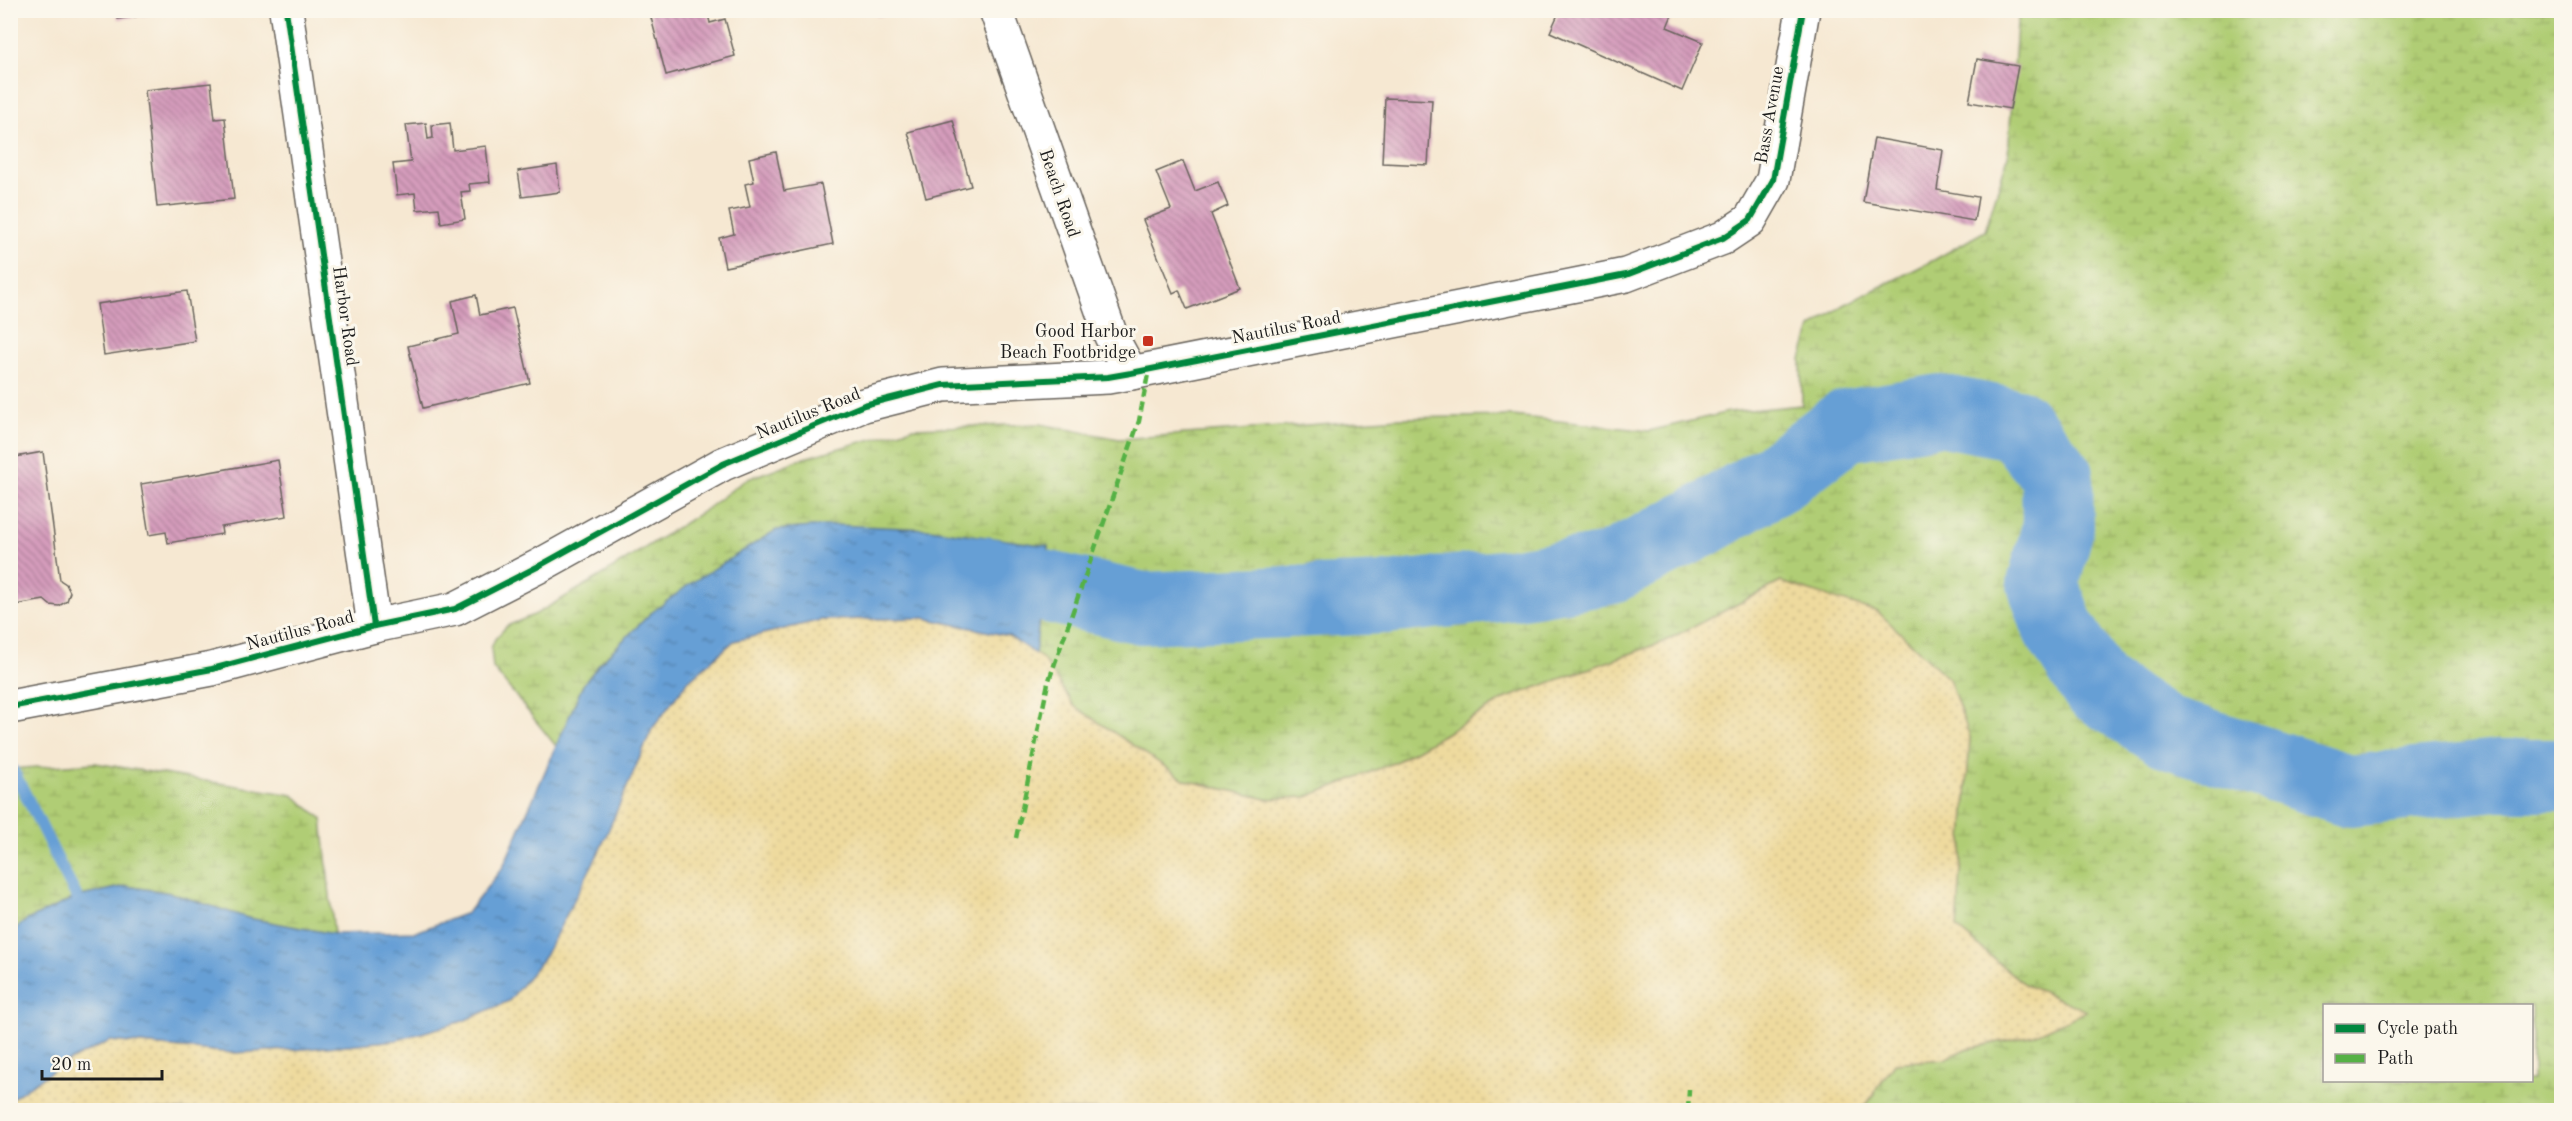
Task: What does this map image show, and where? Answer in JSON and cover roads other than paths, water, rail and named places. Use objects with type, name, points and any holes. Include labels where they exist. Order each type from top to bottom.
[{"type":"street","name":"Harbor Road","points":[[286,10],[374,626]]},
{"type":"street","name":"Beach Road","points":[[996,10],[1110,336],[1131,373]]},
{"type":"street","name":"Bass Avenue","points":[[1750,220],[1773,180],[1803,10]]},
{"type":"street","name":"Nautilus Road","points":[[10,707],[212,669],[374,626],[455,609],[539,566],[723,464],[864,405],[943,385],[1108,377],[1626,275],[1723,238],[1750,220]]},
{"type":"water","points":[[835,525],[930,529],[1048,546],[1035,654],[1009,636],[924,618],[821,620],[734,641],[687,682],[652,729],[599,852],[545,956],[509,1001],[463,1021],[397,1040],[234,1053],[110,1041],[61,1065],[11,1099],[11,932],[27,920],[77,897],[126,886],[171,893],[248,918],[334,934],[416,932],[467,913],[503,867],[583,685],[600,663],[651,613],[691,583],[776,530]]},
{"type":"waterway","points":[[946,569],[986,573],[1142,608],[1387,598],[1510,585],[1608,569],[1698,523],[1779,476],[1845,426],[1940,410],[2017,425],[2057,475],[2058,527],[2043,584],[2058,627],[2096,687],[2165,731],[2351,791],[2497,775],[2562,775]]},
{"type":"waterway","points":[[12,769],[77,897]]},
{"type":"place","name":"Good Harbor Beach Footbridge","points":[[1148,341]]}]
